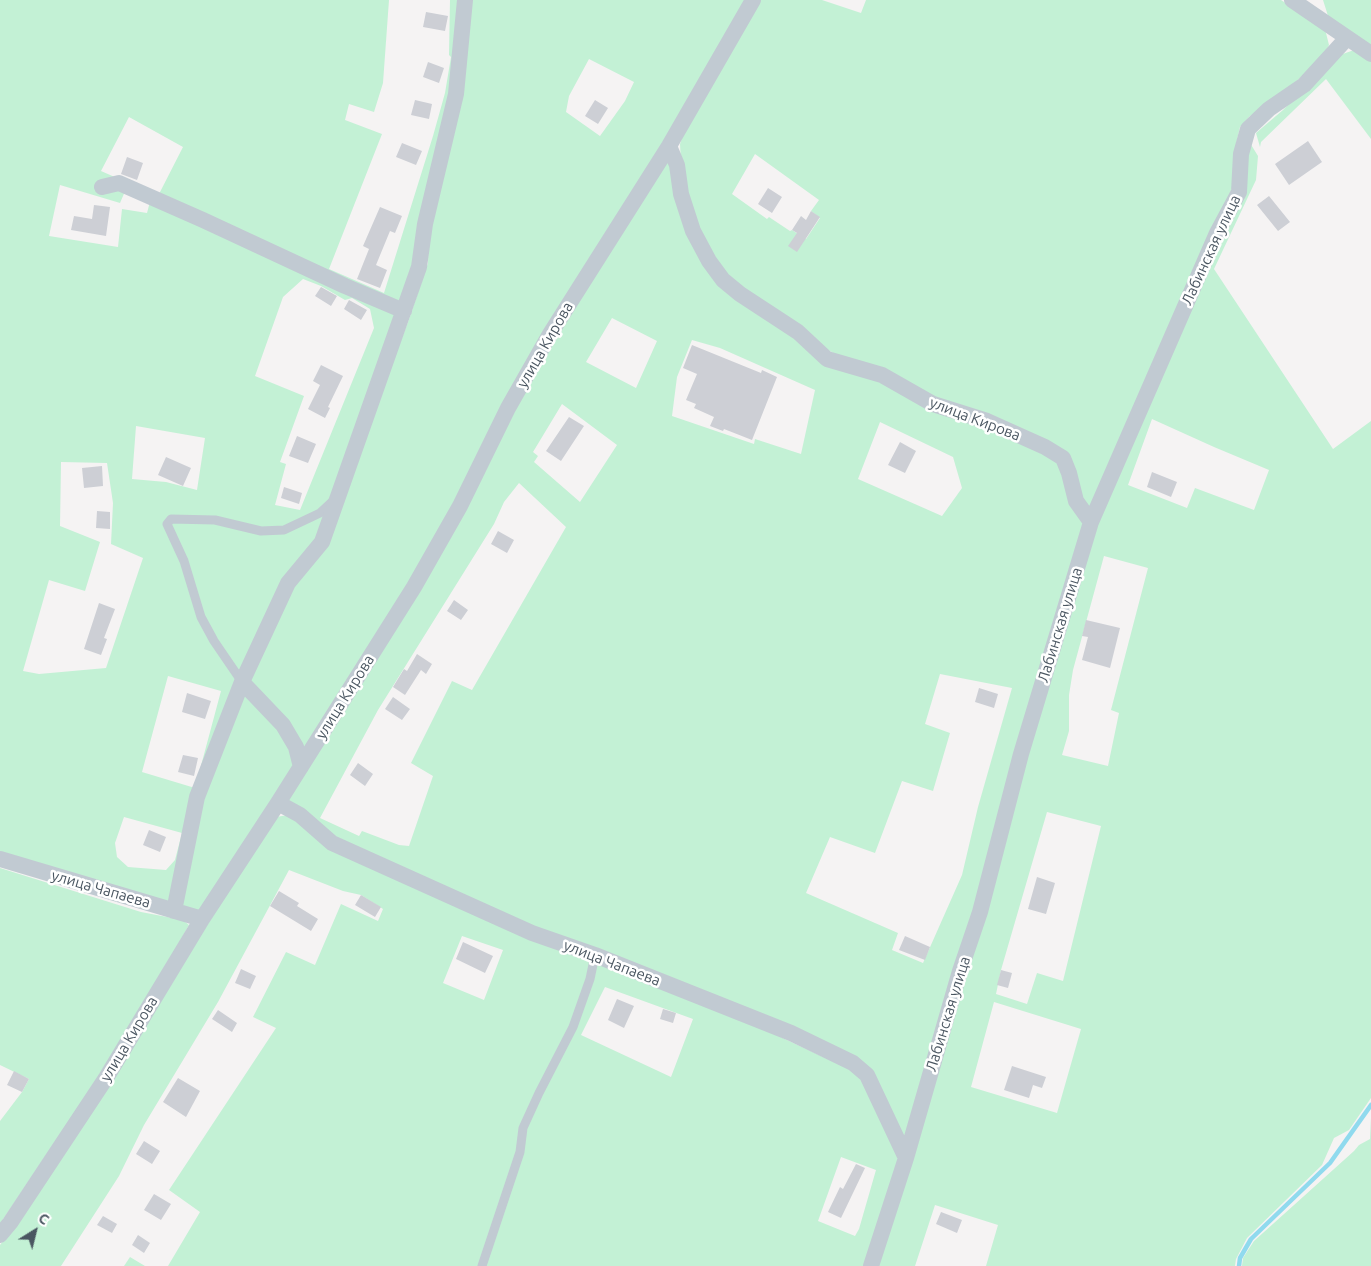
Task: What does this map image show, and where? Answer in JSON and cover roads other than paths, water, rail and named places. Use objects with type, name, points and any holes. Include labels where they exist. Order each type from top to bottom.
[{"type":"street","points":[[174,911],[197,798],[242,682],[288,583],[322,542],[419,266],[425,224],[456,94],[465,0]]},
{"type":"street","name":"улица Кирова","points":[[0,1235],[106,1078],[202,919],[301,767],[414,587],[460,506],[508,408],[550,334],[669,146],[753,0]]},
{"type":"street","points":[[1303,3],[1347,38],[1371,54]]},
{"type":"street","name":"Лабинская улица","points":[[871,1266],[906,1158],[960,971],[980,912],[1021,754],[1091,522],[1217,233],[1240,192],[1241,154],[1248,129],[1269,109],[1304,85],[1347,38]]},
{"type":"street","name":"улица Кирова","points":[[669,146],[677,165],[681,194],[693,231],[708,261],[723,280],[740,294],[798,332],[827,359],[882,376],[933,404],[987,421],[1045,447],[1063,458],[1076,501],[1091,522]]},
{"type":"street","points":[[102,188],[119,184],[404,311]]},
{"type":"street","points":[[242,682],[283,725],[296,747],[301,767]]},
{"type":"street","name":"улица Чапаева","points":[[278,803],[300,815],[332,843],[532,933],[595,955],[791,1033],[853,1063],[867,1075],[906,1158]]},
{"type":"street","name":"улица Чапаева","points":[[0,860],[202,919]]},
{"type":"lane","points":[[242,682],[214,641],[201,617],[184,561],[167,524],[171,520],[215,520],[261,531],[284,530],[320,513],[340,493]]},
{"type":"lane","points":[[482,1266],[520,1152],[523,1128],[538,1093],[573,1027],[590,979],[595,955]]},
{"type":"waterway","points":[[1239,1266],[1240,1258],[1251,1239],[1330,1163],[1371,1105]]}]
